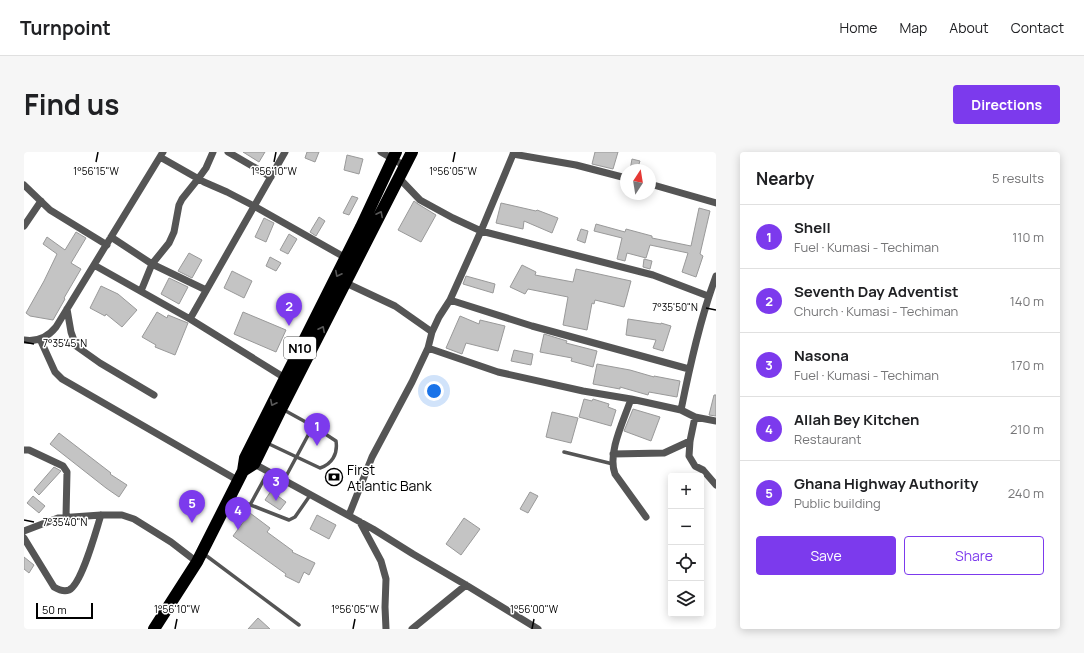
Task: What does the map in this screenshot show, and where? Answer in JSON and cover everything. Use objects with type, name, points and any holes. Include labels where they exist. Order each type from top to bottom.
[{"type":"highway","name":"N10","points":[[250,461],[265,442],[412,152]]},
{"type":"highway","name":"N10","points":[[250,461],[285,378],[362,227],[394,155]]},
{"type":"highway","points":[[154,629],[199,557],[250,461]]},
{"type":"street","points":[[141,291],[152,264],[169,243],[174,232],[179,205],[182,199],[206,168],[213,152]]},
{"type":"street","points":[[228,152],[271,177]]},
{"type":"street","points":[[190,319],[285,152]]},
{"type":"street","points":[[380,152],[394,155],[405,166]]},
{"type":"street","points":[[349,516],[372,457],[412,382],[428,348],[432,332],[439,317],[450,300],[514,153],[576,165],[620,176]]},
{"type":"street","points":[[24,340],[40,339],[51,332],[107,245],[161,155],[198,179],[254,206],[346,258]]},
{"type":"street","points":[[399,178],[420,200],[453,218],[481,230],[653,275],[708,296]]},
{"type":"street","points":[[24,185],[50,210],[107,245]]},
{"type":"street","points":[[656,186],[716,203]]},
{"type":"street","points":[[24,226],[41,201]]},
{"type":"street","points":[[111,237],[152,264],[206,290]]},
{"type":"street","points":[[94,265],[190,319],[285,378]]},
{"type":"street","points":[[681,410],[689,369],[708,296],[716,276]]},
{"type":"street","points":[[346,283],[396,306],[432,332]]},
{"type":"street","points":[[450,300],[532,326],[689,369]]},
{"type":"street","points":[[67,309],[71,332],[76,346],[100,363],[154,395]]},
{"type":"street","points":[[40,339],[56,372],[62,379],[241,476]]},
{"type":"street","points":[[428,348],[498,372],[583,391],[631,399],[681,410],[695,417],[716,421]]},
{"type":"street","points":[[631,399],[613,454],[613,464],[616,474],[646,517]]},
{"type":"street","points":[[695,417],[690,441],[689,456],[695,466],[703,470],[716,485]]},
{"type":"street","points":[[613,454],[664,453],[690,441]]},
{"type":"street","points":[[24,450],[29,450],[63,466],[67,472],[66,518]]},
{"type":"street","points":[[250,461],[360,522],[538,629]]},
{"type":"street","points":[[24,538],[54,587],[62,591],[68,590],[74,587],[82,573],[101,515]]},
{"type":"street","points":[[24,531],[58,518],[122,515],[134,520],[199,557]]},
{"type":"street","points":[[360,522],[381,561],[386,579],[386,629]]},
{"type":"street","points":[[412,629],[466,585]]},
{"type":"lane","points":[[265,442],[296,458],[320,468],[328,466],[335,455],[337,448],[336,442],[313,426],[281,409]]},
{"type":"lane","points":[[284,480],[313,426]]},
{"type":"lane","points":[[564,452],[613,464]]},
{"type":"lane","points":[[250,505],[268,472]]},
{"type":"lane","points":[[230,497],[289,520],[295,517],[310,494]]},
{"type":"lane","points":[[199,557],[299,625]]},
{"type":"building","points":[[243,152],[265,152],[259,162]]},
{"type":"building","points":[[307,152],[319,152],[315,162],[305,158]]},
{"type":"building","points":[[595,152],[618,152],[613,169],[592,164]]},
{"type":"building","points":[[347,155],[363,159],[359,174],[344,170]]},
{"type":"building","points":[[632,159],[640,161],[639,164],[631,164]]},
{"type":"building","points":[[352,196],[358,198],[349,215],[343,213]]},
{"type":"building","points":[[414,201],[436,215],[421,242],[398,230]]},
{"type":"building","points":[[501,203],[537,210],[558,218],[552,233],[524,221],[523,229],[496,223]]},
{"type":"building","points":[[699,208],[710,211],[700,254],[703,256],[696,277],[682,272],[688,253],[650,245],[646,258],[627,253],[625,261],[617,259],[622,238],[594,231],[596,224],[625,232],[626,229],[652,236],[652,238],[691,246]]},
{"type":"building","points":[[319,217],[325,221],[316,236],[310,232]]},
{"type":"building","points":[[264,218],[274,223],[266,242],[255,237]]},
{"type":"building","points":[[581,229],[588,231],[585,243],[577,240]]},
{"type":"building","points":[[76,232],[86,238],[71,263],[81,269],[64,298],[65,299],[53,320],[30,316],[26,313],[57,254],[43,244],[47,237],[65,250]]},
{"type":"building","points":[[289,234],[297,239],[288,254],[280,250]]},
{"type":"building","points":[[189,253],[202,260],[192,278],[178,271]]},
{"type":"building","points":[[270,257],[281,263],[276,271],[266,266]]},
{"type":"building","points":[[644,259],[652,261],[650,269],[643,267]]},
{"type":"building","points":[[522,265],[536,272],[535,275],[573,282],[576,269],[631,281],[624,307],[595,300],[594,304],[592,303],[587,330],[563,325],[568,297],[528,289],[525,294],[510,287]]},
{"type":"building","points":[[232,271],[252,281],[244,298],[224,288]]},
{"type":"building","points":[[466,276],[495,284],[493,293],[463,284]]},
{"type":"building","points":[[169,278],[188,287],[179,304],[161,294]]},
{"type":"building","points":[[101,286],[118,294],[137,310],[122,327],[106,314],[105,316],[90,308]]},
{"type":"building","points":[[157,312],[167,318],[168,315],[188,323],[175,355],[155,347],[156,345],[142,337]]},
{"type":"building","points":[[243,312],[286,330],[276,352],[234,334]]},
{"type":"building","points":[[460,316],[479,324],[480,320],[505,326],[498,351],[466,343],[462,354],[446,348]]},
{"type":"building","points":[[628,319],[661,323],[671,326],[663,351],[653,348],[656,340],[626,335]]},
{"type":"building","points":[[544,334],[567,341],[566,343],[597,351],[593,367],[571,361],[572,358],[540,352]]},
{"type":"building","points":[[514,350],[533,354],[531,365],[511,361]]},
{"type":"building","points":[[597,364],[630,370],[654,377],[680,381],[677,397],[649,392],[648,395],[620,387],[620,389],[593,384]]},
{"type":"building","points":[[714,395],[716,395],[716,416],[709,415]]},
{"type":"building","points":[[584,399],[592,401],[593,399],[609,404],[608,407],[616,410],[611,426],[579,417]]},
{"type":"building","points":[[633,409],[660,417],[651,441],[624,431]]},
{"type":"building","points":[[552,412],[578,418],[571,443],[546,437]]},
{"type":"building","points":[[59,433],[111,473],[110,474],[127,485],[119,497],[50,444]]},
{"type":"building","points":[[54,467],[61,471],[39,495],[34,490]]},
{"type":"building","points":[[271,491],[286,502],[280,510],[265,500]]},
{"type":"building","points":[[530,492],[538,496],[528,513],[520,509]]},
{"type":"building","points":[[33,496],[45,506],[39,513],[27,503]]},
{"type":"building","points":[[250,513],[270,528],[267,532],[293,551],[292,552],[315,563],[309,575],[304,572],[299,583],[285,576],[286,574],[233,536]]},
{"type":"building","points":[[317,515],[336,525],[329,539],[310,529]]},
{"type":"building","points":[[464,518],[480,529],[461,555],[446,544]]},
{"type":"building","points":[[24,557],[34,565],[29,573],[24,569]]},
{"type":"building","points":[[258,618],[270,629],[248,629]]},
{"type":"place","name":"Seventh Day Adventist","points":[[289,326]]},
{"type":"place","name":"Shell","points":[[317,446]]},
{"type":"place","name":"First Atlantic Bank","points":[[334,477]]},
{"type":"place","name":"Nasona","points":[[276,501]]},
{"type":"place","name":"Ghana Highway Authority","points":[[192,523]]},
{"type":"place","name":"Allah Bey Kitchen","points":[[238,530]]}]
